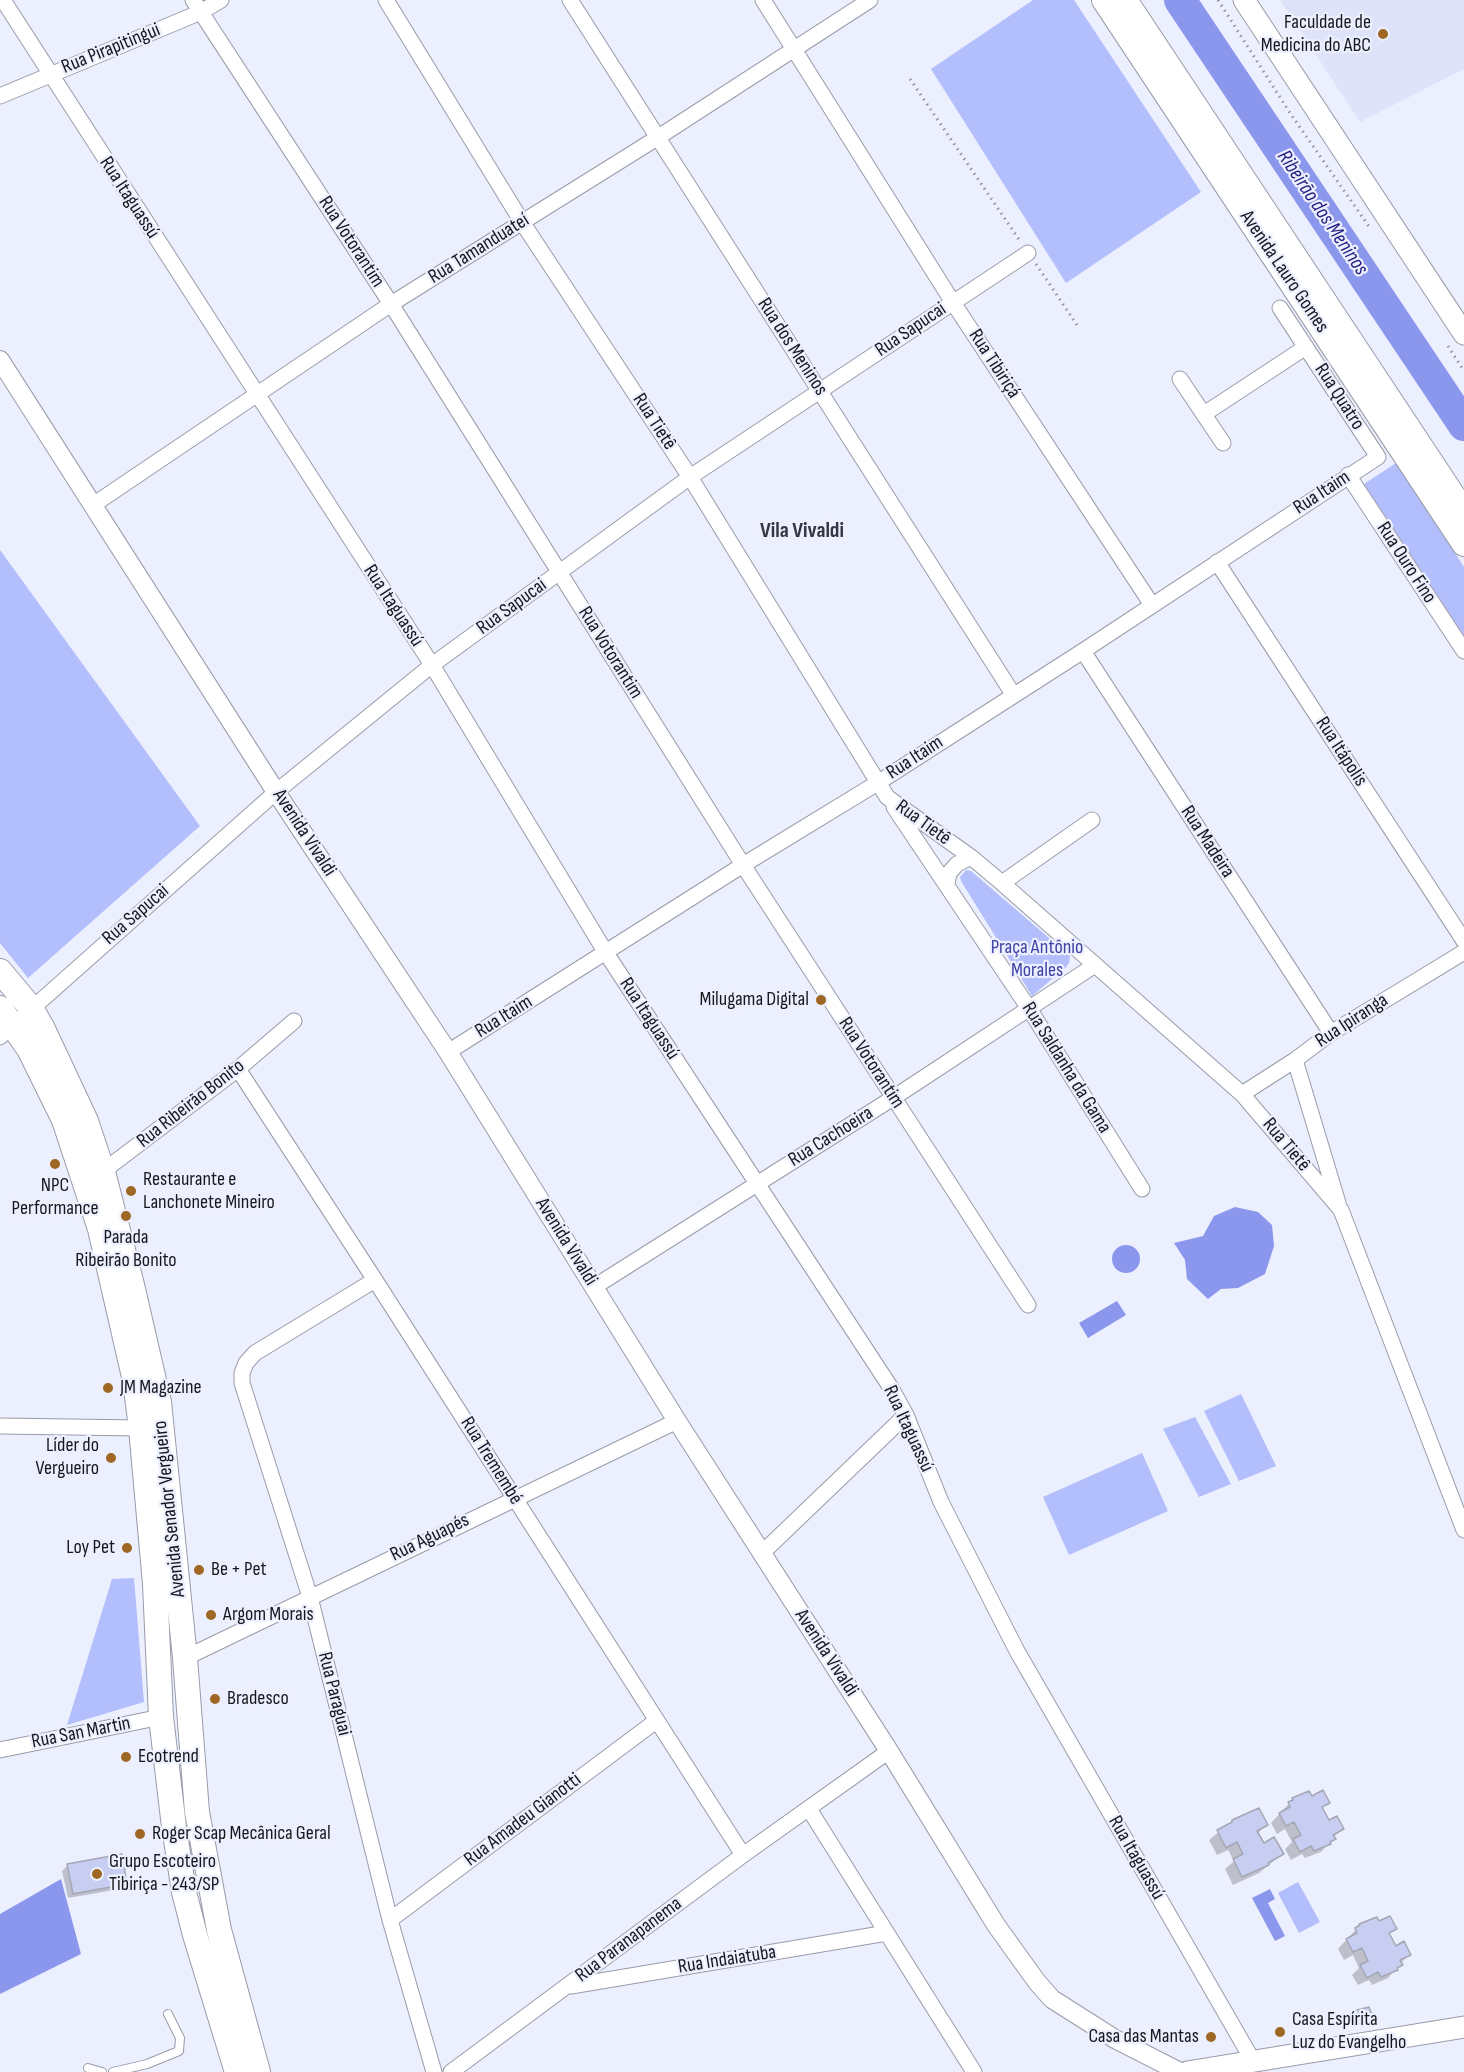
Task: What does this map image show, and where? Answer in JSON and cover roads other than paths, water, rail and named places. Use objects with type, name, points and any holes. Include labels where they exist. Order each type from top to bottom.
[{"type":"main road","name":"Avenida Lauro Gomes","points":[[1104,0],[1464,544]]},
{"type":"main road","name":"Avenida Lauro Gomes","points":[[1125,0],[1464,512]]},
{"type":"main road","points":[[1244,0],[1455,338]]},
{"type":"main road","name":"Avenida Senador Vergueiro","points":[[0,971],[31,1008],[63,1068],[86,1121],[100,1229],[135,1381],[141,1428],[157,1616],[162,1717],[174,1827],[184,1892],[200,1953],[237,2072]]},
{"type":"main road","name":"Avenida Senador Vergueiro","points":[[4,1023],[29,1049],[94,1177],[132,1286],[159,1402],[185,1658],[197,1812],[219,1930],[258,2072]]},
{"type":"main road","points":[[141,1428],[163,1440]]},
{"type":"main road","points":[[157,1616],[169,1638],[185,1658]]},
{"type":"main road","points":[[162,1717],[189,1729]]},
{"type":"main road","points":[[1187,2072],[1464,2027]]},
{"type":"street","name":"Rua Itaguassú","points":[[3,0],[255,395],[432,665],[606,953],[891,1388],[906,1415],[941,1502],[1017,1651],[1253,2061]]},
{"type":"street","name":"Rua Tietê","points":[[386,0],[522,222],[690,477],[887,797],[971,857],[1242,1094],[1341,1210],[1464,1530]]},
{"type":"street","name":"Rua dos Meninos","points":[[570,0],[1013,694]]},
{"type":"street","name":"Rua Tibiriçá","points":[[762,0],[952,302],[1152,604]]},
{"type":"street","name":"Rua Tamanduateí","points":[[93,505],[391,304],[657,138],[870,0]]},
{"type":"street","name":"Rua Pirapitingui","points":[[0,96],[206,4]]},
{"type":"street","name":"Rua Votorantim","points":[[206,4],[743,865],[1028,1305]]},
{"type":"street","name":"Rua Sapucai","points":[[4,1023],[31,1008],[276,792],[432,665],[690,477],[1028,253]]},
{"type":"street","name":"Rua Quatro","points":[[1280,308],[1378,457]]},
{"type":"street","points":[[1204,414],[1306,347]]},
{"type":"street","name":"Avenida Vivaldi","points":[[0,360],[276,792],[448,1052],[677,1421],[889,1750],[996,1924],[1037,1983],[1052,1999],[1115,2039],[1180,2072]]},
{"type":"street","points":[[1180,379],[1223,443]]},
{"type":"street","name":"Rua Itaim","points":[[448,1052],[743,865],[879,782],[1378,457]]},
{"type":"street","name":"Rua Ouro Fino","points":[[1348,476],[1464,651]]},
{"type":"street","name":"Rua Itápolis","points":[[1217,562],[1464,941]]},
{"type":"street","name":"Rua Madeira","points":[[1083,651],[1331,1034]]},
{"type":"street","name":"Rua Saldanha da Gama","points":[[887,797],[1030,1010],[1142,1189]]},
{"type":"street","points":[[1002,883],[1092,820]]},
{"type":"street","points":[[947,884],[949,873],[957,864],[971,857]]},
{"type":"street","name":"Rua Ipiranga","points":[[1242,1094],[1331,1034],[1464,952]]},
{"type":"street","name":"Rua Cachoeira","points":[[594,1287],[1030,1010],[1095,965]]},
{"type":"street","name":"Rua Ribeirão Bonito","points":[[94,1177],[238,1069],[294,1021]]},
{"type":"street","points":[[1295,1060],[1341,1210]]},
{"type":"street","name":"Rua Tremembé","points":[[238,1069],[743,1855]]},
{"type":"street","name":"Rua Paraguai","points":[[375,1280],[255,1353],[246,1364],[242,1374],[243,1393],[281,1502],[310,1597],[390,1920],[434,2072]]},
{"type":"street","points":[[762,1554],[906,1415]]},
{"type":"street","name":"Rua Aguapés","points":[[185,1658],[677,1421]]},
{"type":"street","points":[[0,1426],[141,1428]]},
{"type":"street","name":"Rua San Martin","points":[[0,1750],[162,1717]]},
{"type":"street","name":"Rua Amadeu Gianotti","points":[[390,1920],[656,1721]]},
{"type":"street","name":"Rua Paranapanema","points":[[452,2072],[743,1855],[889,1750]]},
{"type":"street","points":[[808,1809],[974,2072]]},
{"type":"street","name":"Rua Indaiatuba","points":[[567,1987],[887,1933]]},
{"type":"lane","points":[[113,2072],[147,2064],[179,2051],[180,2038],[168,2014]]},
{"type":"lane","points":[[88,2068],[102,2072]]},
{"type":"waterway","name":"Ribeirão dos Meninos","points":[[1180,0],[1464,425]]},
{"type":"place","name":"Faculdade de Medicina do ABC","points":[[1383,34]]},
{"type":"place","name":"Milugama Digital","points":[[821,1000]]},
{"type":"place","name":"NPC Performance","points":[[55,1164]]},
{"type":"place","name":"Restaurante e Lanchonete Mineiro","points":[[131,1191]]},
{"type":"place","name":"Parada Ribeirão Bonito","points":[[126,1216]]},
{"type":"place","name":"JM Magazine","points":[[108,1388]]},
{"type":"place","name":"Líder do Vergueiro","points":[[111,1458]]},
{"type":"place","name":"Loy Pet","points":[[127,1548]]},
{"type":"place","name":"Be + Pet","points":[[199,1570]]},
{"type":"place","name":"Argom Morais","points":[[211,1615]]},
{"type":"place","name":"Bradesco","points":[[215,1699]]},
{"type":"place","name":"Ecotrend","points":[[126,1757]]},
{"type":"place","name":"Roger Scap Mecânica Geral","points":[[140,1834]]},
{"type":"place","name":"Grupo Escoteiro Tibiriça - 243/SP","points":[[97,1874]]},
{"type":"place","name":"Casa Espírita Luz do Evangelho","points":[[1280,2032]]},
{"type":"place","name":"Casa das Mantas","points":[[1211,2037]]},
{"type":"district","name":"Vila Vivaldi","points":[[802,531]]},
{"type":"park label","name":"Praça Antônio Morales","points":[[1037,960]]}]
